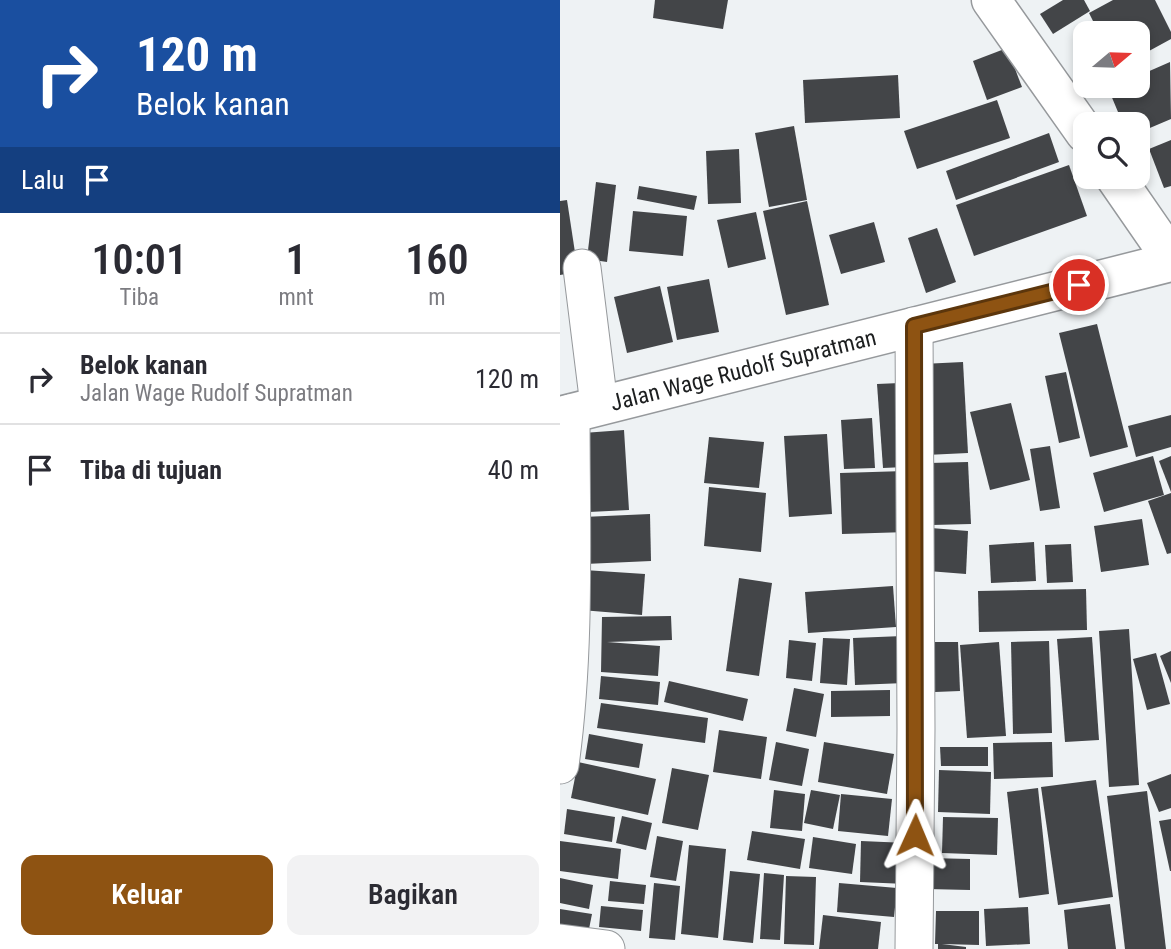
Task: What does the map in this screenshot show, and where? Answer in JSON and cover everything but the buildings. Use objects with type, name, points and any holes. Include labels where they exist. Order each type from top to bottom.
[{"type":"main road","points":[[991,0],[1073,116]]},
{"type":"main road","points":[[1123,189],[1171,260]]},
{"type":"main road","name":"Jalan Wage Rudolf Supratman","points":[[577,411],[1171,260]]},
{"type":"street","points":[[560,765],[565,729],[582,268]]},
{"type":"street","points":[[914,326],[914,949]]},
{"type":"street","points":[[560,943],[606,949]]},
{"type":"route","points":[[915,835],[914,326],[1079,285]]}]
